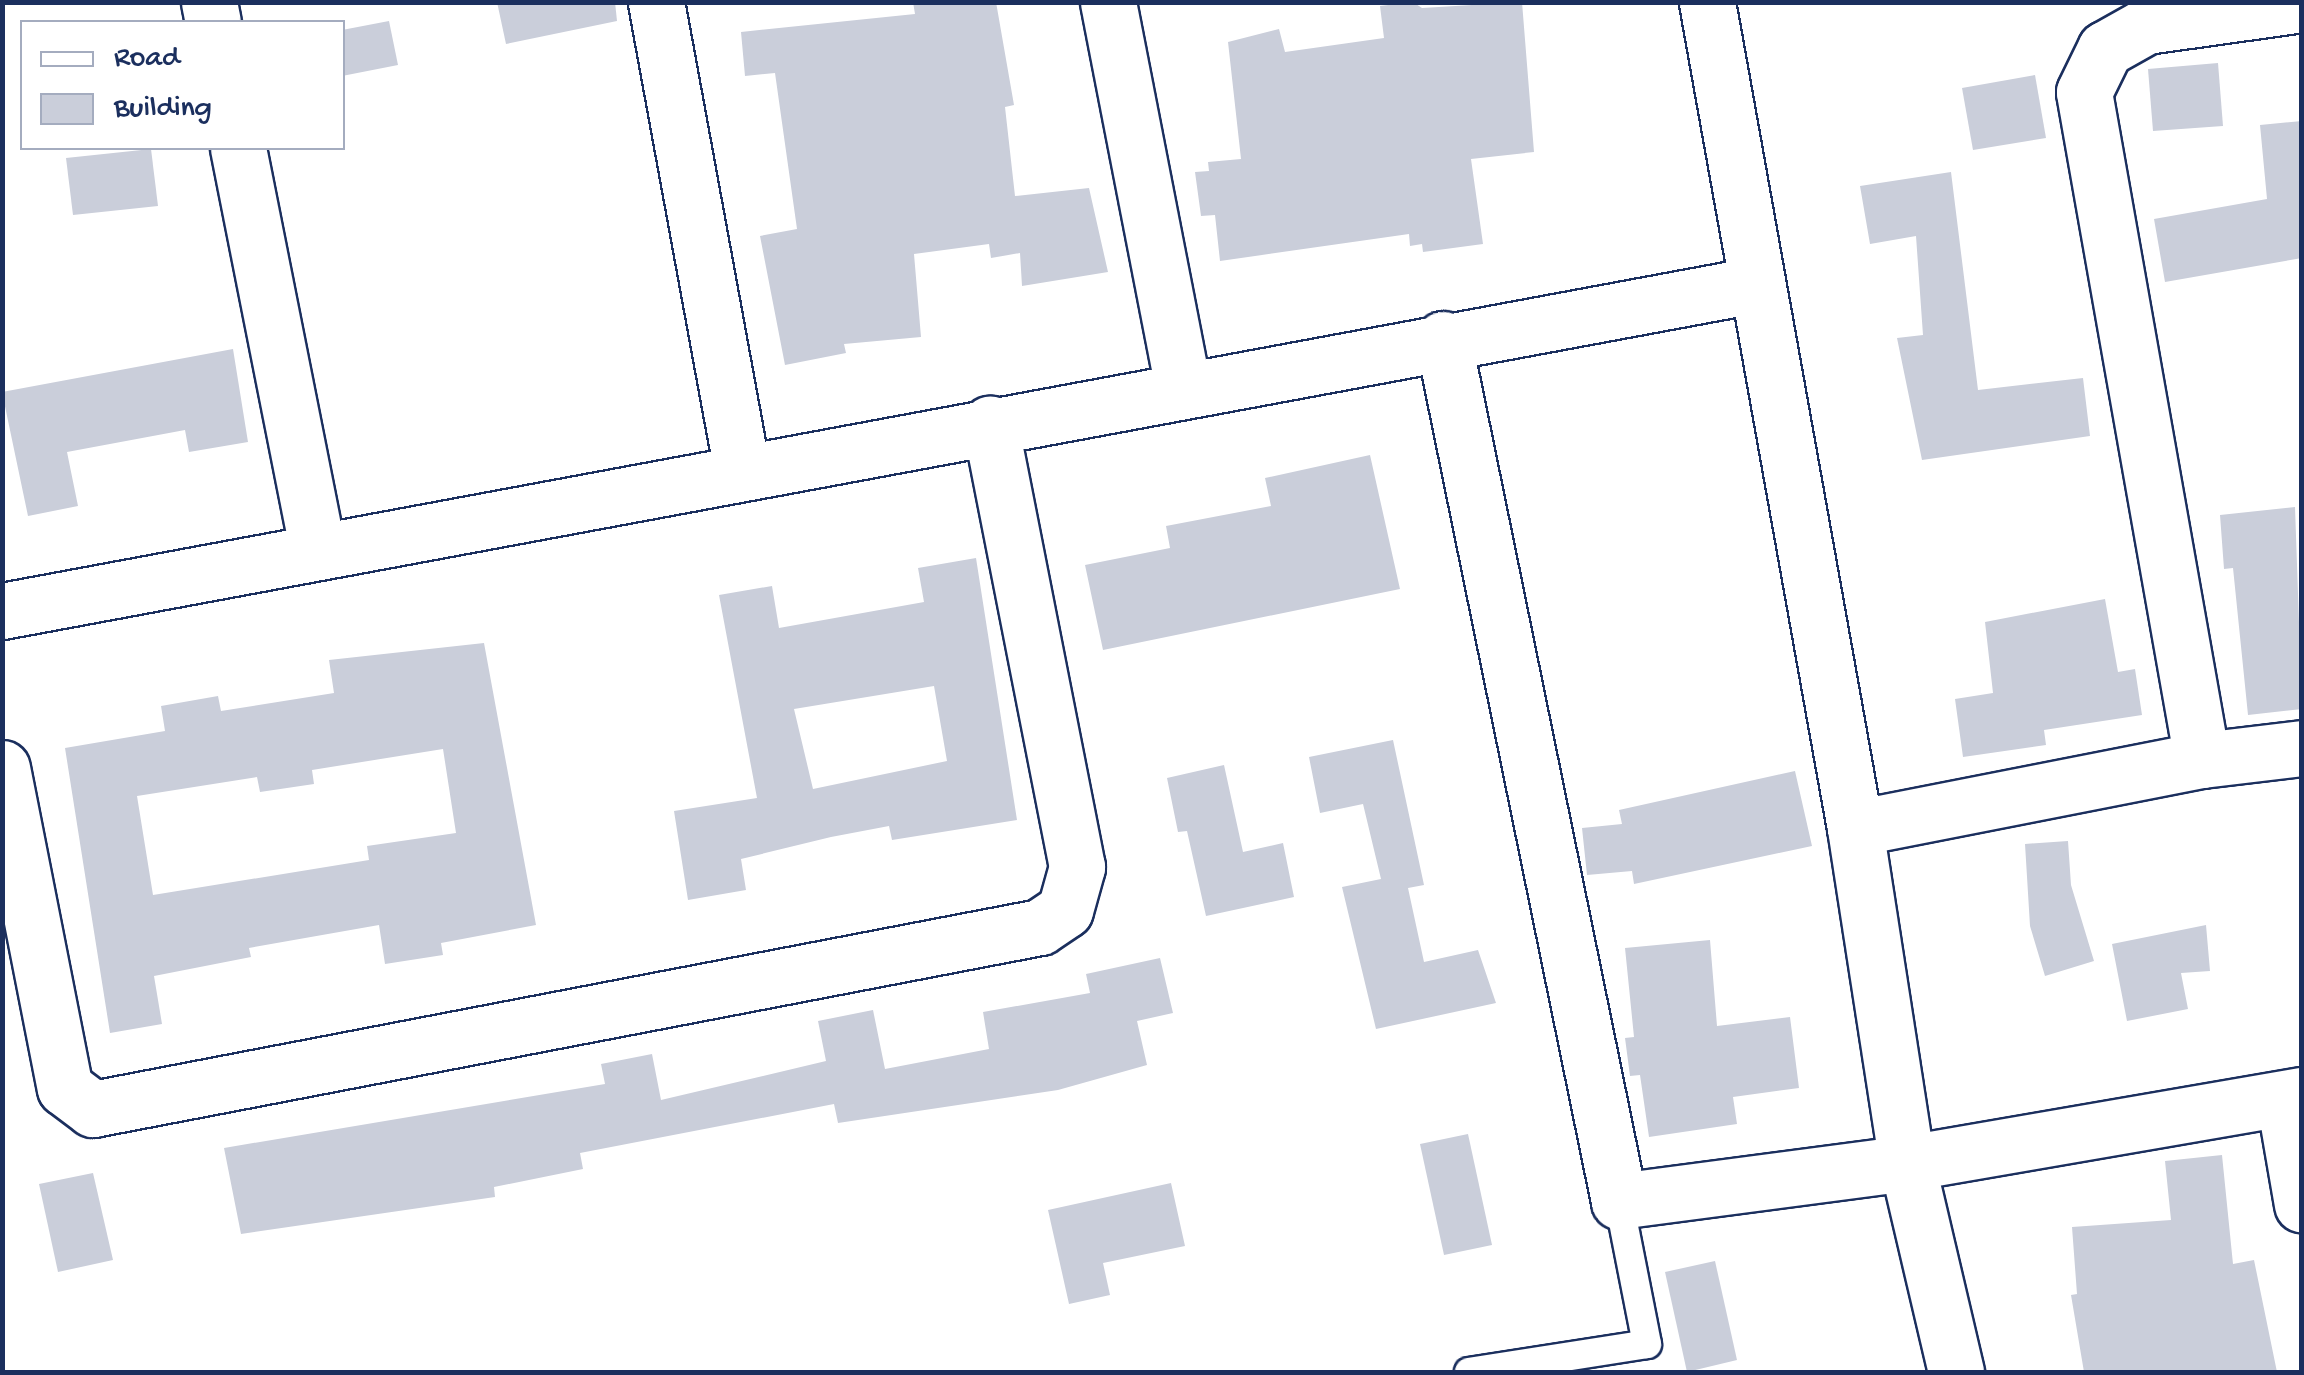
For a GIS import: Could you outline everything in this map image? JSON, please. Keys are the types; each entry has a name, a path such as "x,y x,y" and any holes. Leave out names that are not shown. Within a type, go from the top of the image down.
{"street":[{"path":"656,2 742,471"},
{"path":"1108,2 1183,388"},
{"path":"1706,2 1754,285 1855,828 1908,1162 1956,1372"},
{"path":"2202,760 2084,92 2104,49 2146,26 2302,4"},
{"path":"238,150 318,551"},
{"path":"2,611 990,423 1754,285"},
{"path":"1443,339 1619,1201 1908,1162 2293,1097 2302,1204"},
{"path":"2,768 65,1088 93,1109 1040,927 1065,910 1077,867 990,423"},
{"path":"1855,828 2202,760 2302,748"}],"lane":[{"path":"1469,1372 1647,1344 1619,1201"}],"building":[{"path":"497,2 615,2 617,21 506,44"},
{"path":"913,2 996,2 1014,105 1005,107 1015,196 1089,188 1108,272 1022,286 1020,253 991,258 989,244 914,254 921,337 844,344 846,353 785,365 760,236 797,229 775,73 745,76 741,32 915,14"},
{"path":"1413,2 1422,8 1522,2 1534,152 1471,159 1483,244 1423,252 1422,244 1410,246 1409,234 1220,261 1215,215 1201,216 1195,172 1209,171 1208,162 1241,159 1228,42 1279,29 1285,52 1384,38 1380,6"},
{"path":"389,21 398,65 345,75 345,29"},
{"path":"2218,63 2223,126 2153,131 2148,69"},
{"path":"2035,75 2046,138 1973,150 1962,88"},
{"path":"2302,121 2302,258 2165,282 2154,219 2267,199 2260,125"},
{"path":"151,150 158,206 73,215 66,158"},
{"path":"1951,172 1978,390 2083,378 2090,436 1922,460 1897,338 1923,335 1916,236 1870,244 1860,186"},
{"path":"233,349 248,442 189,452 185,430 67,452 78,506 28,516 2,392"},
{"path":"1370,455 1400,589 1103,650 1085,565 1170,548 1166,526 1271,506 1265,478"},
{"path":"2295,507 2302,709 2248,715 2233,568 2224,569 2220,515"},
{"path":"976,558 1017,820 892,840 889,826 831,837 741,859 746,890 688,900 674,811 757,798 719,595 772,586 779,628 924,602 918,568","holes":["934,686 947,761 813,789 794,709"]},
{"path":"2105,599 2118,672 2135,669 2142,715 2044,730 2046,745 1963,757 1955,699 1993,693 1985,622"},
{"path":"484,643 536,925 441,943 443,955 385,964 379,925 249,948 251,957 154,976 162,1024 110,1033 65,748 165,731 161,706 218,696 221,711 334,693 329,660","holes":["443,749 456,833 367,846 369,860 153,895 137,796 257,777 260,792 314,784 312,770"]},
{"path":"1393,740 1424,885 1408,888 1424,962 1478,950 1496,1003 1376,1029 1342,887 1381,879 1363,804 1320,813 1309,757"},
{"path":"1224,765 1243,852 1283,843 1294,897 1206,916 1187,831 1178,832 1167,778"},
{"path":"1795,771 1812,846 1634,884 1632,871 1587,875 1582,828 1622,824 1619,810"},
{"path":"2068,841 2071,885 2094,961 2045,976 2030,926 2025,844"},
{"path":"2206,925 2210,971 2181,973 2188,1009 2127,1021 2112,944"},
{"path":"1710,940 1717,1026 1790,1017 1799,1088 1733,1097 1737,1124 1649,1137 1640,1075 1630,1076 1625,1038 1634,1037 1625,948"},
{"path":"1160,958 1173,1013 1137,1021 1147,1065 1058,1090 838,1123 834,1104 580,1153 583,1169 494,1187 495,1197 241,1234 224,1148 605,1084 601,1064 652,1054 661,1100 826,1061 818,1021 873,1010 885,1069 989,1049 983,1012 1090,993 1086,974"},
{"path":"1468,1134 1492,1245 1444,1255 1420,1144"},
{"path":"2222,1155 2233,1264 2254,1260 2277,1372 2084,1372 2071,1295 2077,1294 2072,1227 2171,1220 2165,1161"},
{"path":"93,1173 113,1260 58,1272 39,1184"},
{"path":"1171,1183 1185,1246 1103,1263 1110,1295 1069,1304 1048,1210"},
{"path":"1715,1261 1737,1360 1687,1372 1665,1272"}]}
